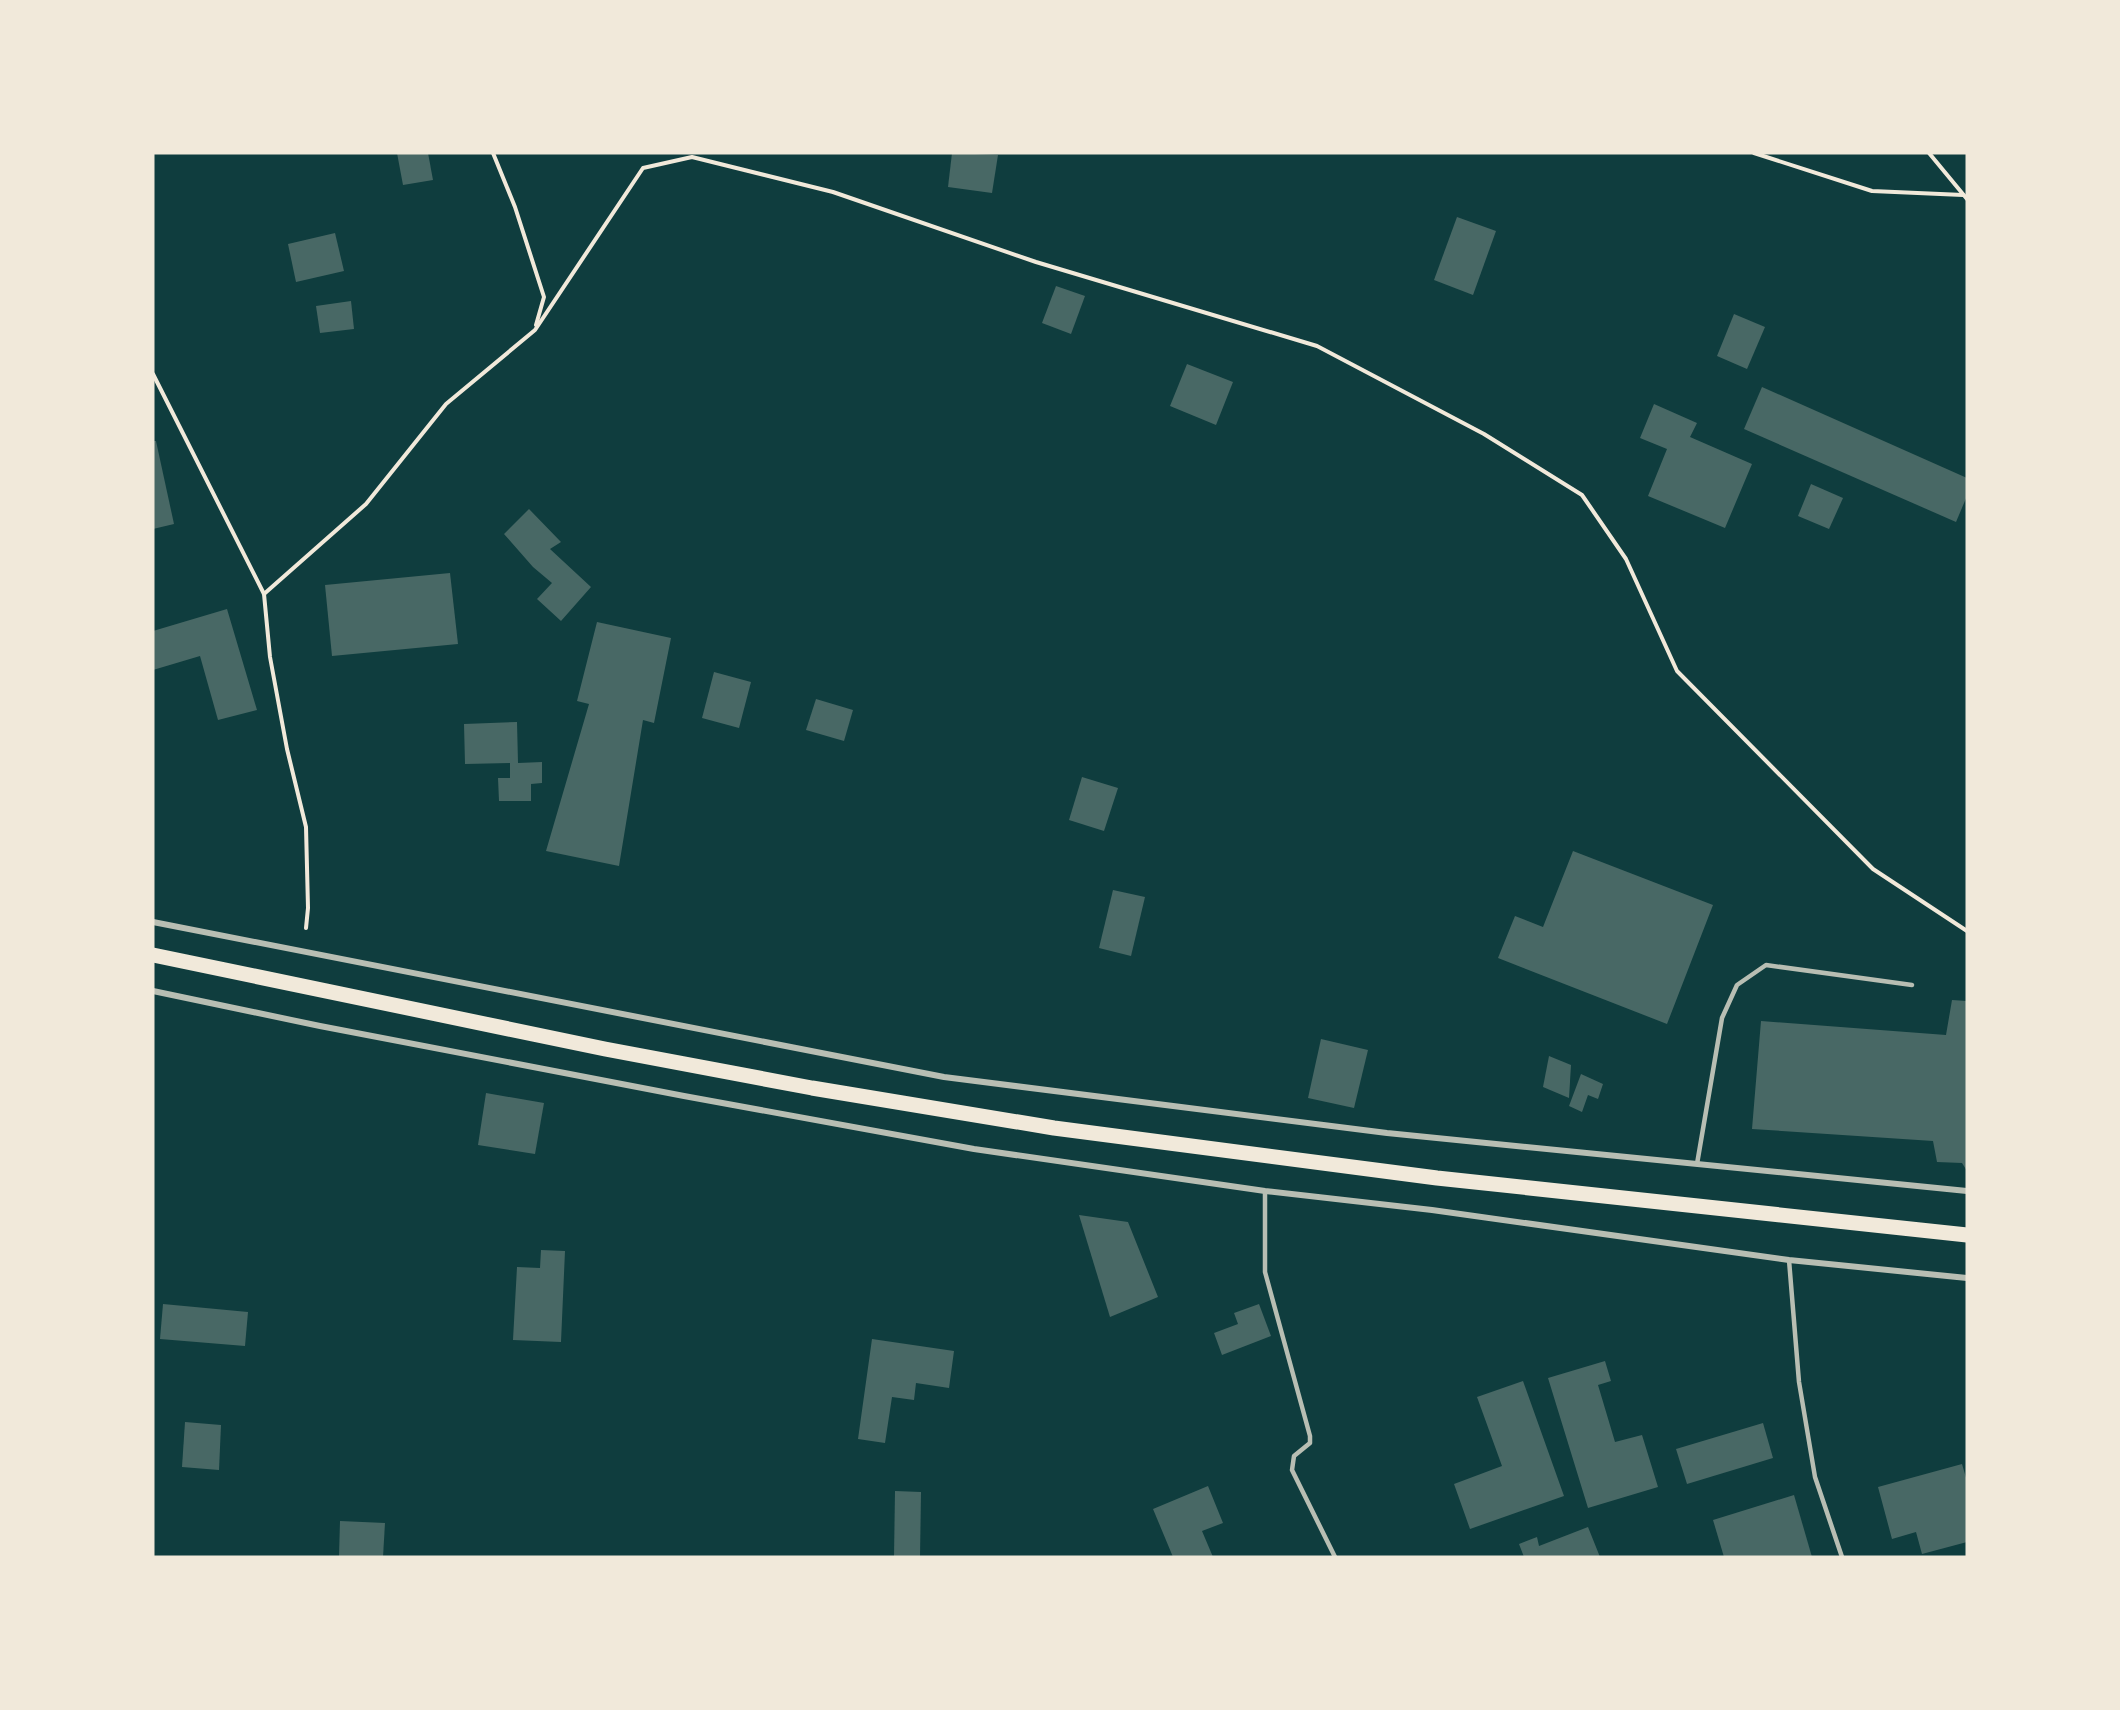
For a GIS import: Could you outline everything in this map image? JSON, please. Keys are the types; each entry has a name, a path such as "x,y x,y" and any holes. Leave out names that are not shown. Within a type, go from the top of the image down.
{"main road":[{"path":"153,955 605,1049 812,1088 1054,1128 1437,1178 1967,1235"}],"street":[{"path":"153,922 944,1077 1387,1133 1967,1191"},
{"path":"153,991 320,1026 974,1149 1265,1191 1432,1210 1788,1260 1967,1278"}],"lane":[{"path":"1697,1164 1722,1018 1737,985 1766,965 1912,985"},
{"path":"1265,1191 1265,1272 1310,1436 1310,1443 1294,1456 1293,1470 1335,1557"},
{"path":"1788,1260 1798,1382 1815,1477 1842,1557"}],"path":[{"path":"493,153 515,207 544,297 535,330"},
{"path":"1754,153 1872,191 1963,195"},
{"path":"1929,153 1967,199"},
{"path":"264,594 366,504 446,404 535,330 643,168 692,157 832,192 1036,262 1317,346 1484,434 1582,495 1626,559 1677,671 1873,869 1967,931"},
{"path":"153,374 264,594 270,657 287,749 306,827 308,908 303,952"}],"building":[{"path":"397,153 428,153 433,180 403,185"},
{"path":"952,153 998,155 992,193 948,187"},
{"path":"1457,217 1496,231 1473,295 1434,280"},
{"path":"335,233 344,271 296,282 288,244"},
{"path":"1056,286 1085,296 1071,334 1042,323"},
{"path":"351,301 354,329 320,333 316,306"},
{"path":"1734,314 1765,327 1747,369 1717,356"},
{"path":"1187,364 1233,382 1216,425 1170,406"},
{"path":"1762,387 1967,478 1967,496 1956,522 1744,429"},
{"path":"1654,404 1697,423 1690,437 1752,464 1725,528 1648,496 1667,449 1640,438"},
{"path":"153,441 156,441 174,524 153,529"},
{"path":"1811,484 1843,498 1829,529 1798,516"},
{"path":"529,509 561,542 550,549 591,587 561,621 537,599 552,583 533,567 504,534"},
{"path":"450,573 458,644 332,656 325,585"},
{"path":"227,609 257,710 218,720 200,656 153,670 153,631"},
{"path":"597,622 671,638 654,723 643,720 619,866 546,851 589,704 577,701"},
{"path":"714,672 751,682 739,728 702,718"},
{"path":"816,699 853,710 844,741 806,730"},
{"path":"517,722 518,763 542,762 542,783 531,784 531,801 499,801 498,778 510,778 510,763 465,764 464,724"},
{"path":"1082,777 1118,788 1104,831 1069,820"},
{"path":"1573,851 1713,905 1667,1024 1498,958 1515,916 1543,927"},
{"path":"1113,890 1145,897 1131,956 1099,948"},
{"path":"1952,1000 1967,1001 1967,1171 1962,1163 1937,1162 1933,1141 1752,1129 1761,1021 1946,1035"},
{"path":"1321,1039 1368,1050 1354,1108 1308,1098"},
{"path":"1549,1056 1571,1065 1569,1098 1543,1087"},
{"path":"1581,1074 1603,1084 1598,1099 1588,1095 1582,1112 1569,1106"},
{"path":"486,1093 544,1103 535,1154 478,1145"},
{"path":"1079,1215 1128,1222 1158,1297 1110,1317"},
{"path":"541,1250 565,1251 561,1342 513,1340 517,1267 540,1268"},
{"path":"163,1304 248,1312 245,1346 160,1339"},
{"path":"1259,1304 1271,1336 1222,1355 1214,1333 1238,1324 1234,1313"},
{"path":"872,1339 954,1351 949,1388 916,1383 914,1400 892,1397 885,1443 858,1439"},
{"path":"1605,1361 1611,1381 1598,1385 1615,1442 1642,1435 1658,1487 1588,1508 1548,1378"},
{"path":"1523,1381 1564,1496 1470,1529 1454,1484 1502,1466 1477,1397"},
{"path":"185,1422 221,1425 219,1470 182,1467"},
{"path":"1763,1423 1773,1458 1687,1484 1676,1449"},
{"path":"1962,1464 1967,1481 1967,1542 1922,1554 1916,1532 1892,1539 1878,1487"},
{"path":"1208,1486 1223,1523 1202,1531 1213,1557 1173,1557 1153,1509"},
{"path":"895,1491 921,1492 920,1557 894,1557"},
{"path":"1794,1495 1812,1557 1724,1557 1713,1520"},
{"path":"340,1521 385,1523 383,1557 339,1557"},
{"path":"1588,1527 1600,1557 1524,1557 1519,1544 1537,1537 1539,1546"}]}
